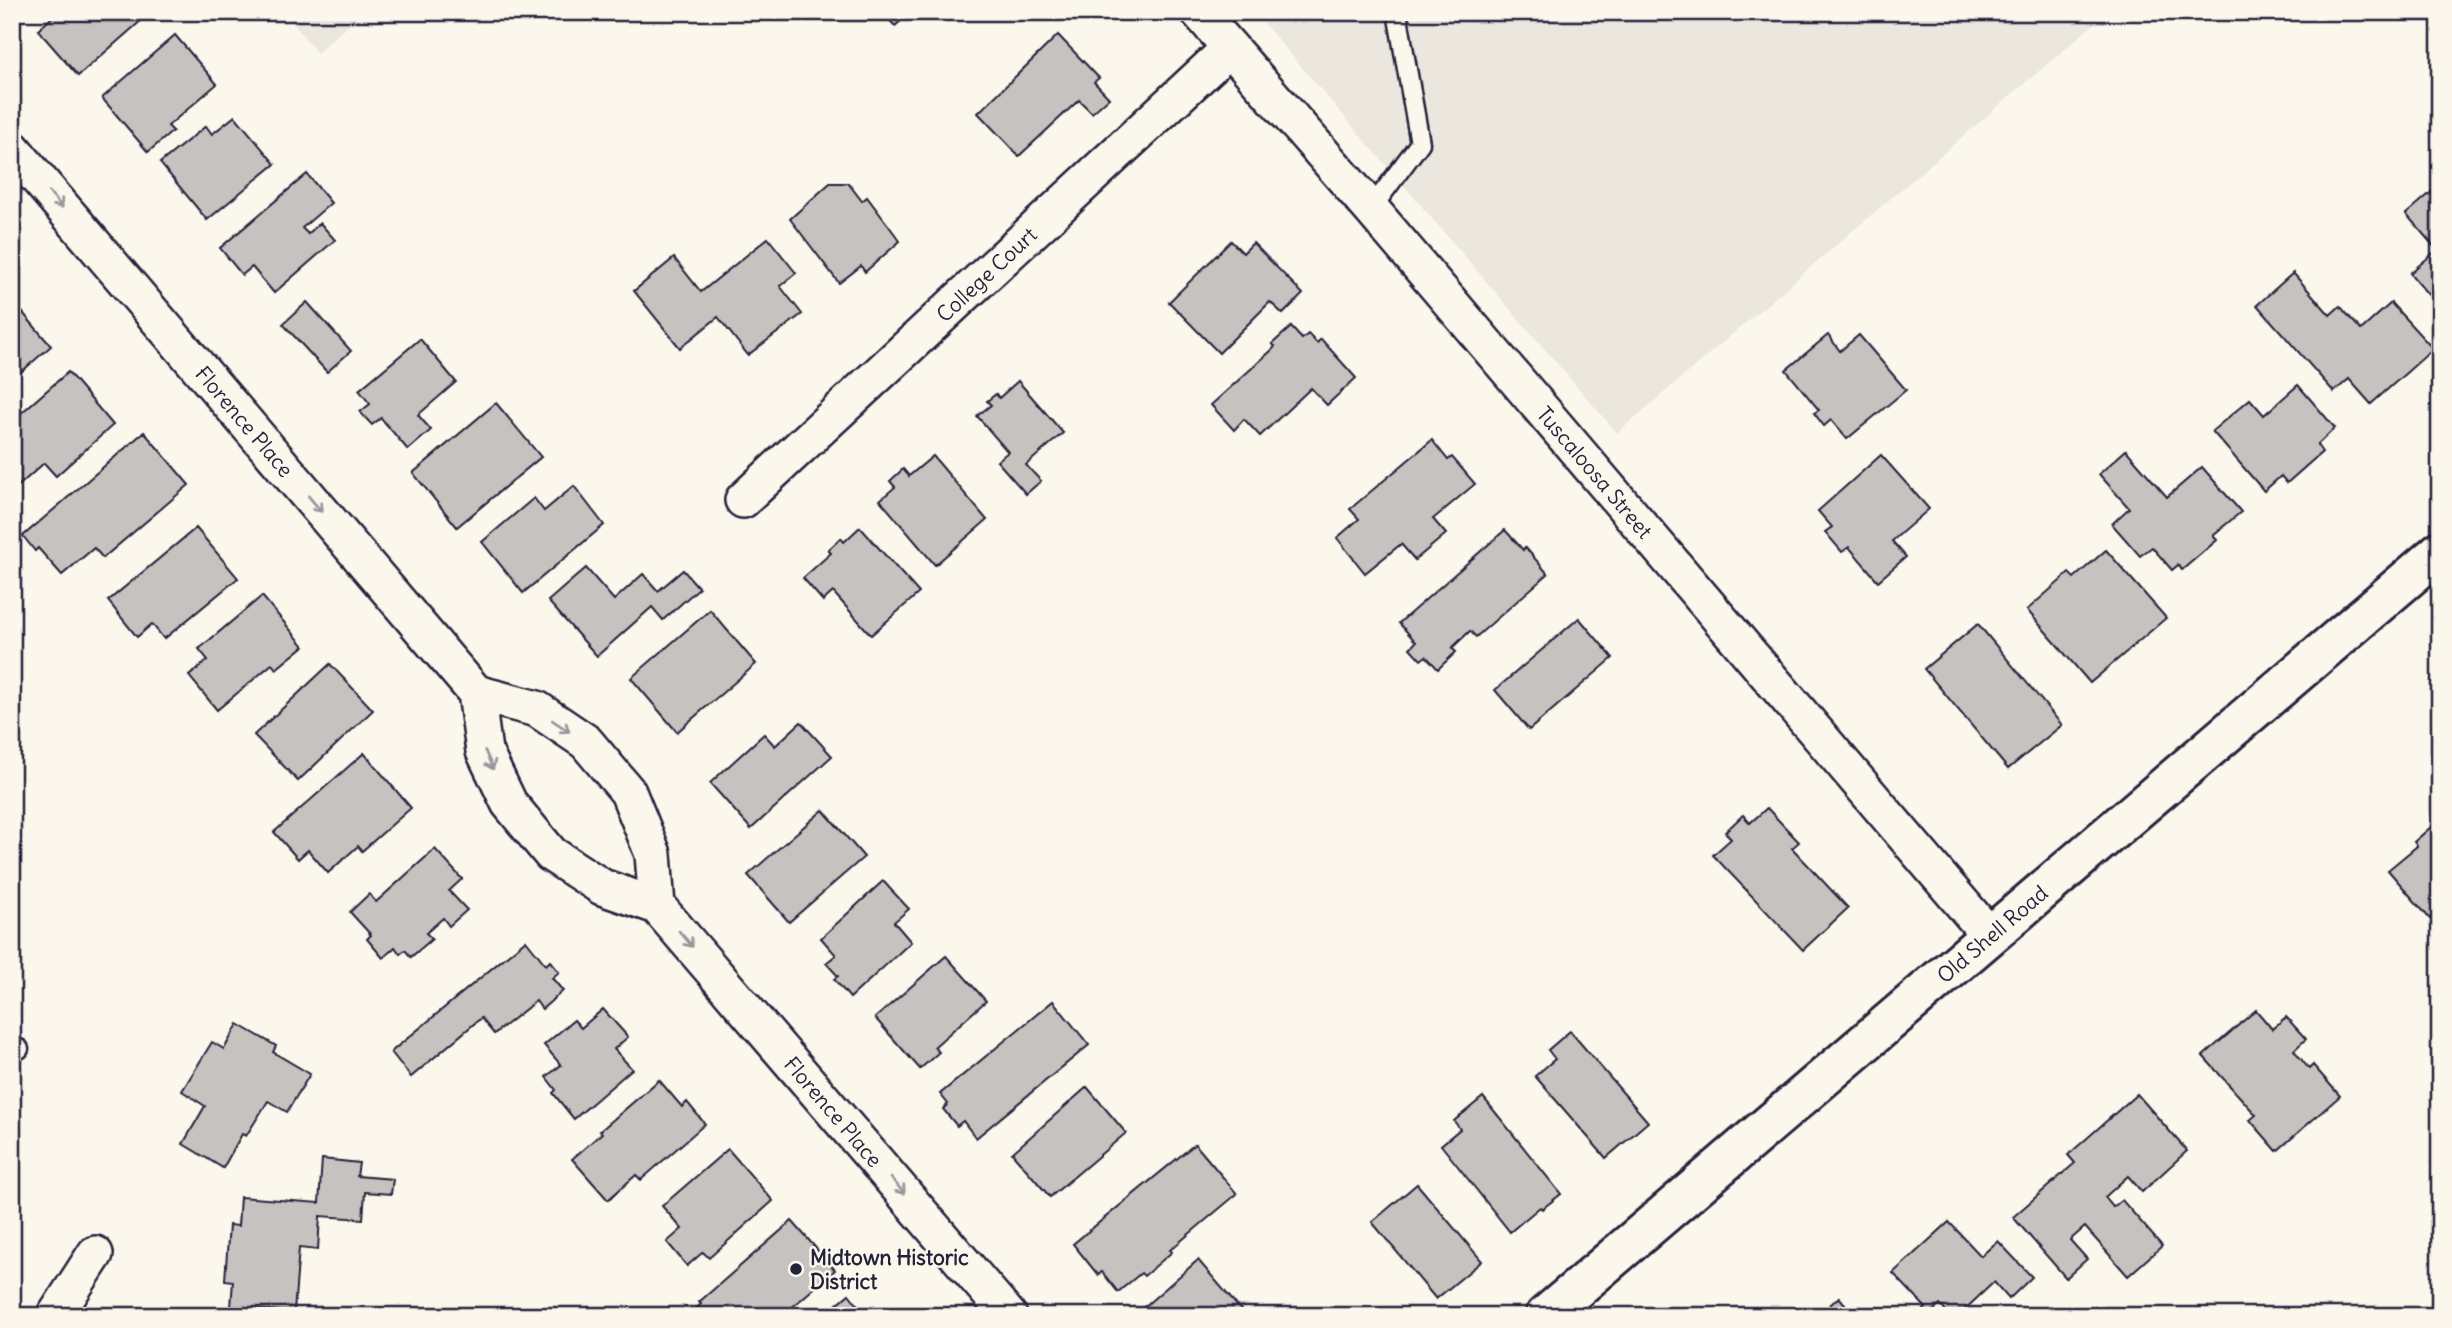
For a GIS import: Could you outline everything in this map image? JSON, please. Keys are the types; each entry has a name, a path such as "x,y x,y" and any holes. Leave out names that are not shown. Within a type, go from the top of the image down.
{"street":[{"name":"Tuscaloosa Street","path":"1199,12 1371,209 1989,935"},
{"name":"College Court","path":"743,500 1230,48"},
{"name":"Florence Place","path":"12,148 476,693"},
{"name":"Old Shell Road","path":"1545,1316 2440,551"},
{"path":"476,693 537,709 586,742 628,792 653,854 657,906 602,887 551,854 509,803 484,751 476,693"},
{"name":"Florence Place","path":"657,906 1009,1316"},
{"path":"55,1316 95,1254"}],"lane":[{"path":"1371,209 1420,143 1397,12"}],"shaded area":[{"path":"284,12 363,12 317,53"},
{"path":"1254,12 2108,12 1617,433"}],"building":[{"path":"58,12 151,12 78,76 38,30"},
{"path":"882,12 911,12 895,26"},
{"path":"175,35 217,84 168,126 173,131 148,152 102,98"},
{"path":"1058,35 1099,78 1094,82 1109,98 1092,113 1079,100 1019,156 978,113"},
{"path":"235,116 275,164 207,220 160,163 206,126 212,134"},
{"path":"307,174 331,203 302,228 308,234 320,223 335,240 274,293 252,267 242,275 220,248"},
{"path":"830,183 848,183 862,201 867,197 900,241 865,272 861,266 839,283 790,219"},
{"path":"2435,189 2440,195 2440,309 2410,273 2437,250 2406,214"},
{"path":"768,238 796,273 780,286 802,314 748,355 718,317 680,348 634,291 674,258 701,292"},
{"path":"1231,241 1243,253 1253,243 1303,294 1283,314 1270,302 1219,353 1169,302"},
{"path":"2293,273 2330,315 2340,306 2361,330 2391,303 2433,349 2371,404 2349,379 2334,392 2257,305"},
{"path":"12,300 51,346 12,380"},
{"path":"307,302 351,351 327,372 283,324"},
{"path":"1291,327 1302,339 1308,334 1317,343 1321,339 1356,378 1327,405 1311,388 1260,436 1244,419 1234,430 1211,405 1273,349 1275,346 1272,344"},
{"path":"1828,335 1840,351 1859,335 1906,390 1847,439 1831,420 1824,426 1814,413 1819,410 1786,370"},
{"path":"420,339 456,382 418,415 431,430 408,450 381,418 372,425 360,412 370,404 359,390"},
{"path":"68,372 113,425 56,476 44,463 15,489 12,486 12,456 16,452 12,448 12,421"},
{"path":"1018,381 1063,433 1026,465 1041,481 1026,494 997,461 1008,452 977,416 991,405 987,401 996,394 999,398"},
{"path":"2298,385 2335,428 2317,445 2322,452 2287,483 2281,476 2264,491 2212,431 2250,399 2264,415"},
{"path":"496,403 541,457 457,527 413,473"},
{"path":"144,432 189,485 103,558 94,548 62,575 38,548 35,551 23,536"},
{"path":"1432,440 1448,460 1452,457 1475,484 1433,519 1446,534 1415,560 1401,544 1365,573 1337,538 1359,519 1350,509"},
{"path":"2126,450 2167,497 2202,467 2241,512 2213,535 2217,540 2182,570 2178,565 2172,570 2152,547 2140,556 2112,524 2129,508 2099,474"},
{"path":"1881,455 1929,509 1892,541 1906,557 1878,581 1849,547 1842,552 1825,532 1832,527 1818,511"},
{"path":"933,456 987,520 935,565 880,500 895,487 890,481 903,469 909,476"},
{"path":"574,486 604,525 523,593 482,542 534,498 544,511"},
{"path":"860,527 919,593 871,635 833,592 823,601 803,578 831,553 828,550 841,538 844,542"},
{"path":"196,528 238,578 164,639 152,624 137,637 108,601"},
{"path":"1505,530 1523,550 1525,547 1548,574 1476,637 1470,631 1452,648 1456,652 1438,669 1426,656 1421,660 1410,648 1416,642 1399,623"},
{"path":"2106,550 2166,618 2090,683 2027,610 2069,573 2074,578"},
{"path":"586,568 614,600 643,574 658,591 683,570 699,588 663,620 652,607 597,656 548,601"},
{"path":"262,596 304,646 276,669 272,664 217,710 189,676 208,660 199,649"},
{"path":"710,610 756,664 677,732 631,678"},
{"path":"1579,618 1613,658 1529,730 1495,690"},
{"path":"1978,624 2062,725 2008,769 1924,669"},
{"path":"330,664 373,710 298,781 254,735"},
{"path":"801,722 832,756 751,829 710,783 764,734 775,746"},
{"path":"364,753 411,808 362,851 358,846 328,873 308,850 298,859 274,832"},
{"path":"1767,808 1799,842 1792,848 1848,908 1803,950 1713,855 1731,839 1725,832 1743,815 1750,823"},
{"path":"823,810 864,857 789,922 748,875"},
{"path":"2440,819 2440,911 2430,919 2388,870 2417,846 2414,842"},
{"path":"435,849 462,879 449,891 467,910 449,926 443,918 426,933 432,939 411,957 405,950 400,954 395,947 383,958 367,939 371,935 350,912 369,894 376,902"},
{"path":"883,881 909,909 894,922 911,942 850,998 834,979 838,976 826,963 836,955 821,938"},
{"path":"526,940 546,965 550,961 559,972 552,978 563,991 542,1009 536,1001 494,1034 481,1018 411,1077 391,1052"},
{"path":"946,956 986,1001 934,1047 939,1052 920,1069 875,1018"},
{"path":"1053,1001 1089,1045 976,1138 963,1121 957,1126 943,1109 948,1104 940,1094"},
{"path":"603,1009 628,1037 614,1049 632,1069 574,1119 553,1093 556,1090 546,1077 561,1065 544,1045 574,1020 581,1028"},
{"path":"2256,1010 2272,1029 2286,1017 2306,1039 2294,1050 2309,1069 2313,1065 2340,1096 2277,1151 2250,1120 2256,1115 2203,1056"},
{"path":"238,1024 276,1046 273,1052 310,1074 287,1112 268,1101 246,1136 242,1134 223,1168 183,1144 205,1106 182,1091 212,1042 224,1049"},
{"path":"1570,1031 1648,1122 1606,1158 1535,1076 1555,1059 1548,1050"},
{"path":"659,1080 682,1107 687,1102 705,1124 641,1180 636,1175 608,1200 572,1159"},
{"path":"1087,1087 1126,1133 1050,1197 1012,1153"},
{"path":"2137,1094 2187,1151 2142,1192 2128,1176 2105,1197 2113,1207 2122,1200 2162,1246 2128,1276 2085,1227 2070,1240 2087,1259 2066,1278 2013,1217 2075,1163 2068,1155"},
{"path":"1483,1097 1561,1194 1542,1209 1540,1207 1510,1232 1441,1145 1460,1129 1454,1121"},
{"path":"1195,1144 1237,1194 1170,1250 1172,1252 1144,1276 1141,1273 1118,1292 1102,1272 1098,1275 1073,1244"},
{"path":"728,1149 773,1201 709,1258 703,1252 687,1266 667,1242 682,1229 662,1206"},
{"path":"322,1159 359,1163 357,1176 393,1179 391,1194 365,1192 363,1219 320,1216 318,1250 299,1248 294,1312 231,1307 233,1281 225,1280 229,1225 238,1226 240,1197 319,1203"},
{"path":"1417,1184 1482,1261 1436,1299 1372,1222"},
{"path":"792,1221 835,1270 782,1316 689,1316 701,1304 699,1302"},
{"path":"1949,1222 1981,1256 1998,1241 2032,1277 2009,1299 1994,1282 1958,1316 1950,1316 1940,1305 1930,1313 1933,1316 1917,1316 1926,1308 1893,1273"},
{"path":"1198,1260 1246,1316 1137,1316 1136,1314"},
{"path":"849,1294 865,1314 874,1306 882,1316 823,1316"},
{"path":"1839,1297 1855,1316 1818,1316 1831,1304"}],"place":[{"name":"Midtown Historic District","path":"796,1269"}]}
